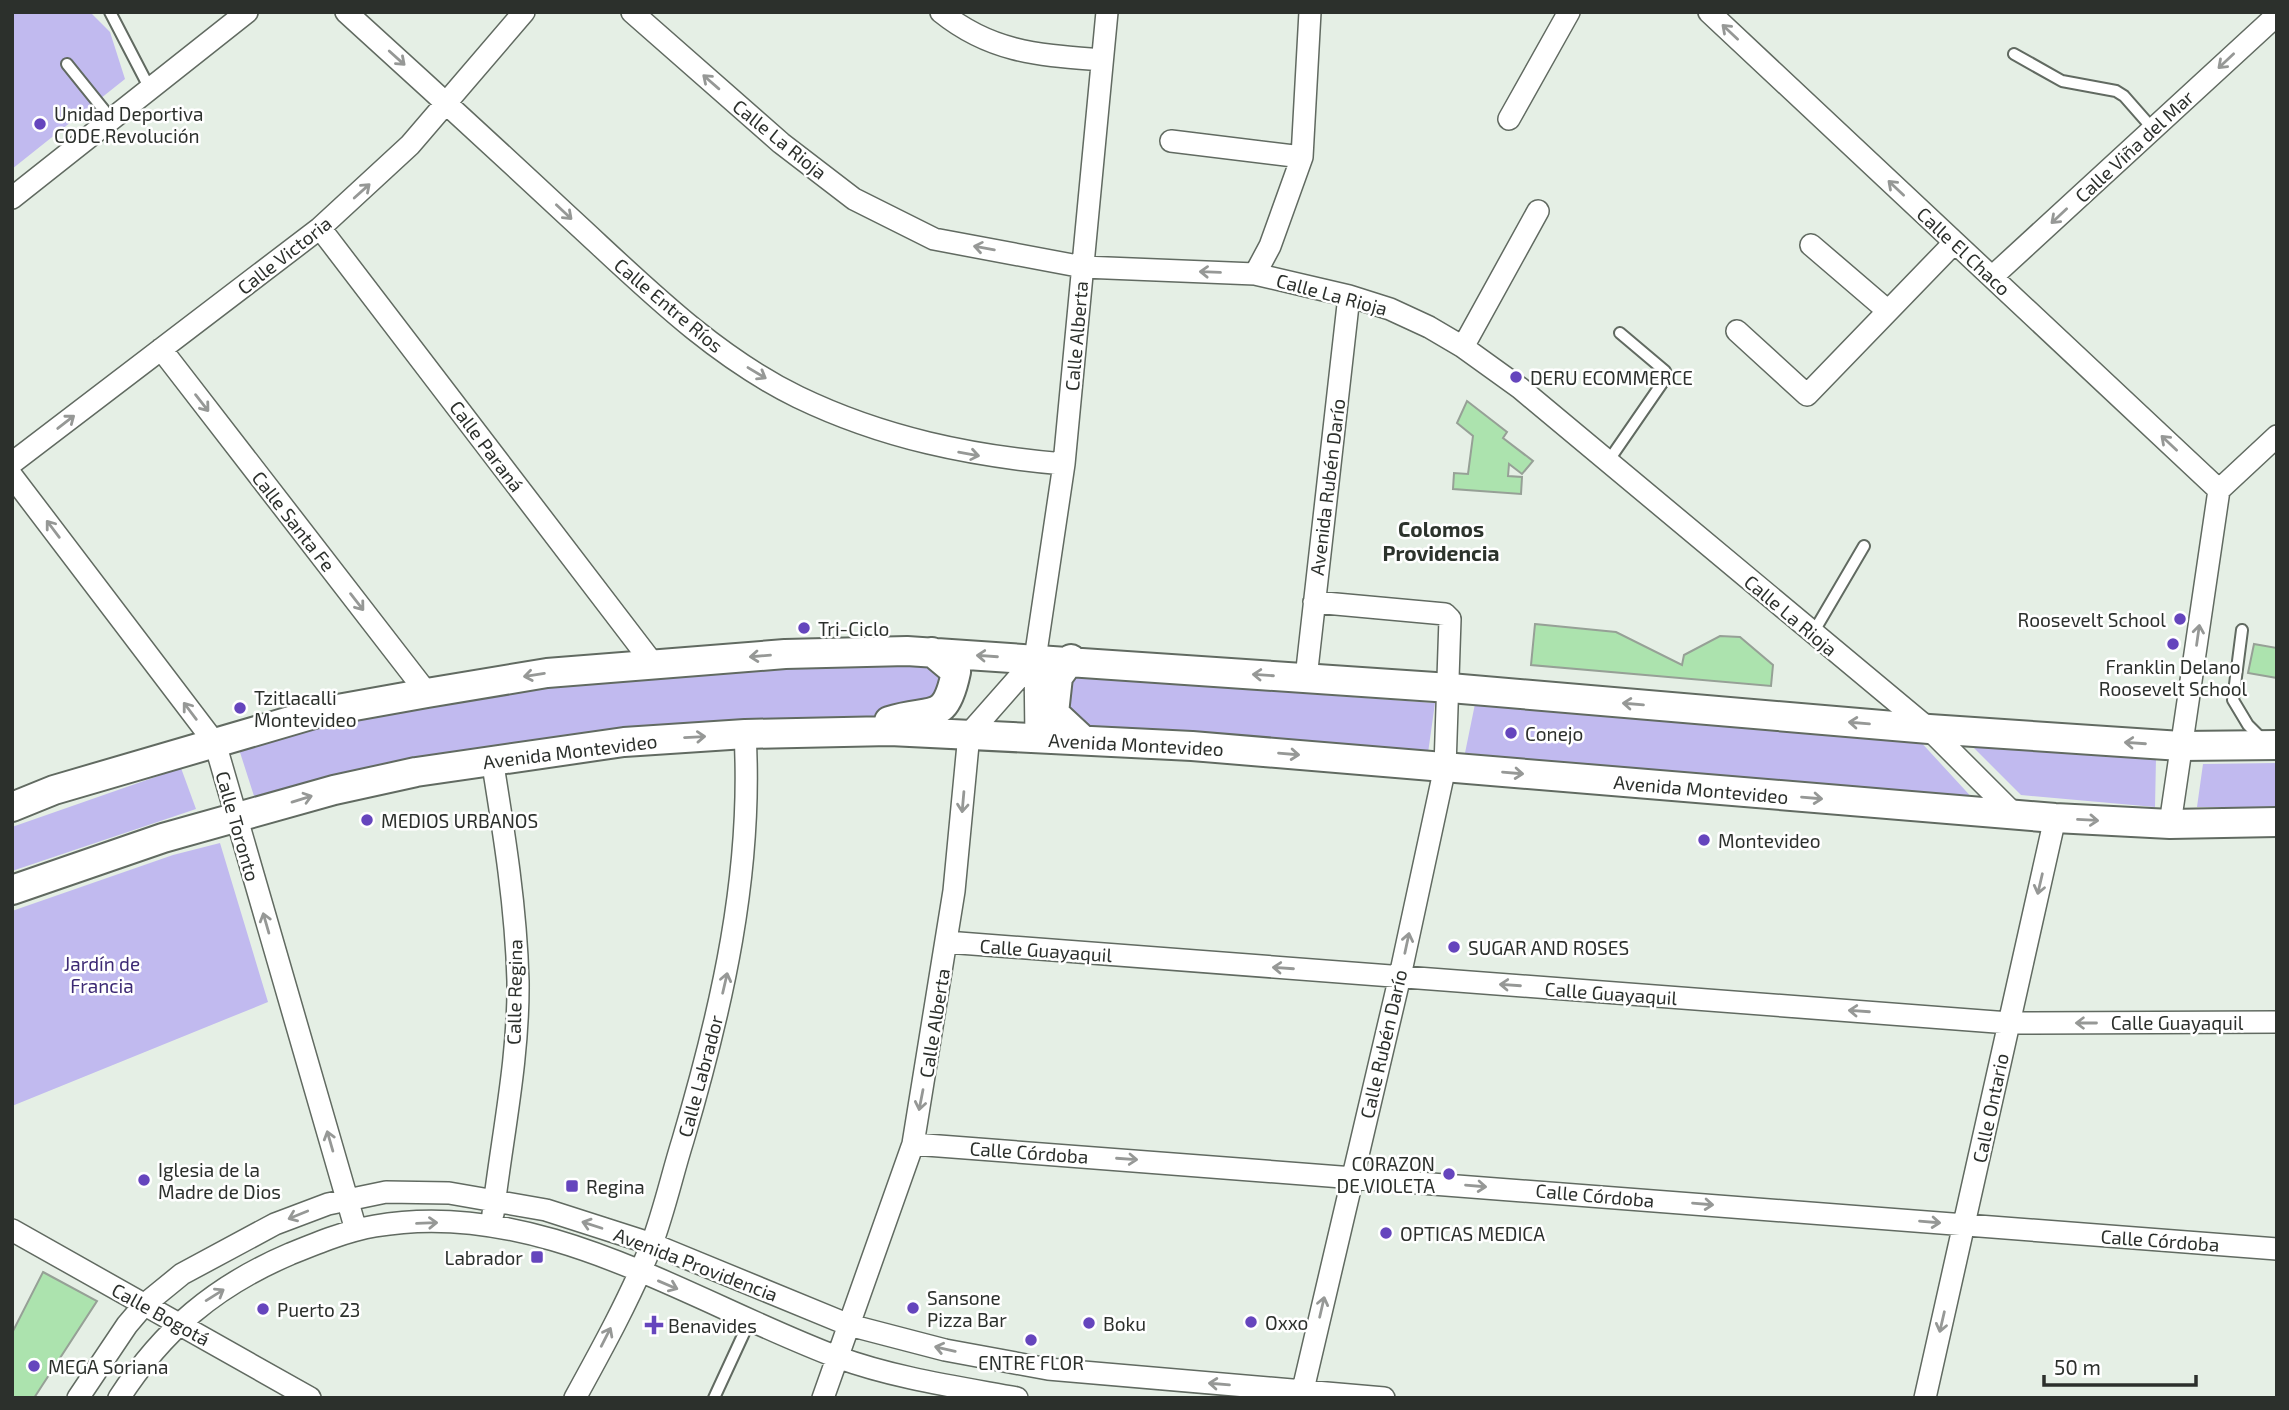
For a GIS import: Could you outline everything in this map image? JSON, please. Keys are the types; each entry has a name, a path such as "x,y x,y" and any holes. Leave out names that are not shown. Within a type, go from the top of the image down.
{"street":[{"path":"12,198 247,12"},
{"name":"Calle Entre Ríos","path":"346,12 685,323 759,374 837,414 925,444 969,454 1064,464"},
{"name":"Calle Victoria","path":"12,463 320,228 383,172 524,12"},
{"name":"Calle La Rioja","path":"632,12 781,143 854,199 934,239 1083,267 1255,274 1349,296 1390,309 1463,346 1520,388 1929,729 2015,815"},
{"path":"942,12 969,33 1002,47 1040,55 1102,60"},
{"name":"Calle Alberta","path":"1036,738 1035,659 1064,464 1107,12"},
{"path":"1255,274 1269,246 1302,157 1310,12"},
{"path":"1509,119 1569,12"},
{"name":"Calle El Chaco","path":"1709,12 2219,490"},
{"name":"Calle Viña del Mar","path":"1992,278 2277,15"},
{"path":"1171,141 1302,157"},
{"path":"1463,346 1538,211"},
{"name":"Calle Paraná","path":"320,228 653,665"},
{"path":"1737,331 1807,395 1954,243"},
{"path":"1811,245 1888,311"},
{"name":"Avenida Rubén Darío","path":"1306,678 1349,296"},
{"name":"Calle Santa Fe","path":"161,349 427,693"},
{"path":"2170,824 2219,490 2277,436"},
{"name":"Calle Toronto","path":"12,475 215,743 356,1230"},
{"name":"Calle Rubén Darío","path":"1302,1394 1400,976 1444,767 1450,688 1450,619 1445,614 1314,602"},
{"path":"857,731 939,710 948,702 956,672 932,652"},
{"path":"12,807 54,790 321,712 547,673 785,654 932,652 1071,660 1450,688 1929,729 2181,746 2272,745"},
{"path":"969,734 1035,659"},
{"path":"1071,660 1058,677 1054,713 1083,740"},
{"name":"Avenida Montevideo","path":"12,890 163,838 334,790 492,759 624,742 746,734 857,731 1083,740 2055,818 2170,824 2277,822"},
{"name":"Calle Labrador","path":"575,1398 652,1244 696,1094 730,960 748,791 746,734"},
{"name":"Calle Alberta","path":"823,1398 913,1144 946,942 969,734"},
{"name":"Calle Regina","path":"492,759 512,886 518,983 512,1072 492,1226"},
{"name":"Calle Ontario","path":"1925,1398 2055,818"},
{"name":"Calle Guayaquil","path":"946,942 2009,1023 2277,1022"},
{"name":"Calle Córdoba","path":"913,1144 2277,1249"},
{"name":"Avenida Providencia","path":"78,1398 127,1325 144,1305 182,1274 275,1224 346,1198 386,1192 449,1193 546,1210 652,1244 849,1325 944,1350 1048,1369 1302,1394 1384,1398"},
{"name":"Avenida Providencia","path":"119,1398 153,1350 179,1323 205,1301 259,1267 356,1230 432,1222 492,1226 556,1242 639,1273 839,1358 938,1384 1017,1398"},
{"name":"Calle Bogotá","path":"12,1230 310,1398"}],"lane":[{"path":"110,12 150,89"},
{"path":"2014,54 2045,75 2062,81 2116,91 2124,96 2153,129"},
{"path":"67,64 111,120"},
{"path":"1607,463 1667,376 1665,371 1620,333"},
{"path":"1813,633 1864,545"},
{"path":"2242,629 2233,699 2248,725 2272,745"},
{"path":"713,1398 750,1320"}],"green space":[{"name":"Unidad Deportiva CODE Revolución","path":"12,12 90,12 110,32 125,79 12,169"},
{"path":"895,663 949,668 938,709 857,718 741,720 631,727 416,757 254,796 237,743 399,708 481,696 647,678"},
{"path":"1061,676 1435,703 1428,753 1076,726 1059,683"},
{"path":"1476,699 1918,739 1976,802 1465,753"},
{"path":"1973,747 2156,758 2155,807 2021,795"},
{"path":"2277,763 2277,807 2197,807 2203,764"},
{"path":"181,768 196,809 12,871 12,827"},
{"name":"Jardín de Francia","path":"220,843 268,1002 12,1106 12,911 173,855"}],"building":[{"path":"1467,401 1507,432 1503,438 1533,461 1522,474 1509,464 1508,476 1522,477 1521,494 1453,489 1454,473 1468,474 1473,436 1457,423"},
{"path":"1535,624 1616,632 1682,665 1684,655 1720,636 1740,637 1773,665 1771,686 1531,665"},
{"path":"2254,644 2277,648 2277,678 2248,673"},
{"name":"MEGA Soriana","path":"43,1272 97,1301 34,1398 12,1398 12,1333"}],"place":[{"name":"Unidad Deportiva CODE Revolución","path":"40,124"},
{"name":"DERU ECOMMERCE","path":"1516,377"},
{"name":"Roosevelt School","path":"2180,619"},
{"name":"Tri-Ciclo","path":"804,628"},
{"name":"Franklin Delano Roosevelt School","path":"2173,644"},
{"name":"Tzitlacalli Montevideo","path":"240,708"},
{"name":"Conejo","path":"1511,733"},
{"name":"MEDIOS URBANOS","path":"367,820"},
{"name":"Montevideo","path":"1704,840"},
{"name":"SUGAR AND ROSES","path":"1454,947"},
{"name":"CORAZON DE VIOLETA","path":"1449,1174"},
{"name":"Iglesia de la Madre de Dios","path":"144,1180"},
{"name":"Regina","path":"572,1186"},
{"name":"OPTICAS MEDICA","path":"1386,1233"},
{"name":"Labrador","path":"537,1257"},
{"name":"Sansone Pizza Bar","path":"913,1308"},
{"name":"Puerto 23","path":"263,1309"},
{"name":"Oxxo","path":"1251,1322"},
{"name":"Boku","path":"1089,1323"},
{"name":"Benavides","path":"654,1325"},
{"name":"ENTRE FLOR","path":"1031,1340"},
{"name":"MEGA Soriana","path":"34,1366"}],"district":[{"name":"Colomos Providencia","path":"1441,540"}]}
